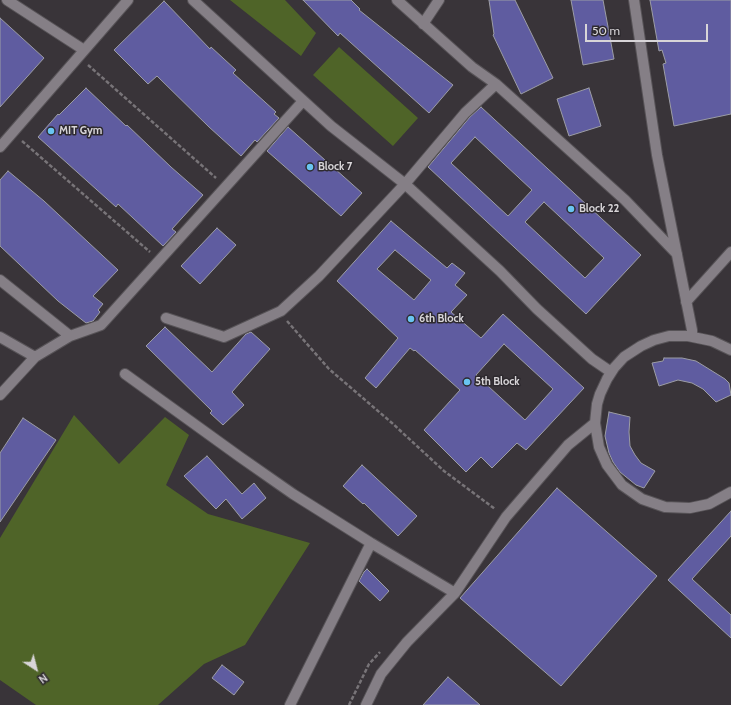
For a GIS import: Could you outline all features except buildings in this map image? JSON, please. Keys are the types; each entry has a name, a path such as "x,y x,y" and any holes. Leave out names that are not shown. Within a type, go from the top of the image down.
{"street":[{"path":"7,0 81,54"},
{"path":"0,147 128,0"},
{"path":"193,0 331,126 405,184 500,271 592,359 611,372"},
{"path":"397,0 472,67 496,84 625,200 677,254"},
{"path":"423,24 439,0"},
{"path":"634,0 657,155 692,336"},
{"path":"166,318 224,337 281,311 319,276 405,184 465,113 496,84"},
{"path":"0,395 35,357 70,336 101,325 303,101"},
{"path":"686,302 731,252"},
{"path":"0,280 70,336"},
{"path":"731,350 712,341 692,336 669,336 650,342 628,354 611,372 600,394 596,408 595,423 599,448 607,465 622,485 642,499 665,507 690,508 709,504 731,492"},
{"path":"0,337 35,357"},
{"path":"125,374 293,494 371,543 456,593"},
{"path":"366,705 381,674 407,642 456,593 506,518 568,444 595,423"},
{"path":"290,705 371,543"}],"path":[{"path":"81,54 225,187"},
{"path":"13,132 159,260"},
{"path":"281,311 290,327 329,369 392,423 444,471 506,518"}],"green space":[{"path":"230,0 285,0 316,33 301,56"},
{"path":"339,47 418,118 393,146 313,75"},
{"path":"74,415 119,464 165,417 189,435 166,485 208,514 310,543 245,645 204,664 158,705 36,705 0,680 0,538"}],"place":[{"name":"MIT Gym","path":"51,131"},
{"name":"Block 7","path":"310,167"},
{"name":"Block 22","path":"571,209"},
{"name":"6th Block","path":"411,319"},
{"name":"5th Block","path":"467,382"}]}
